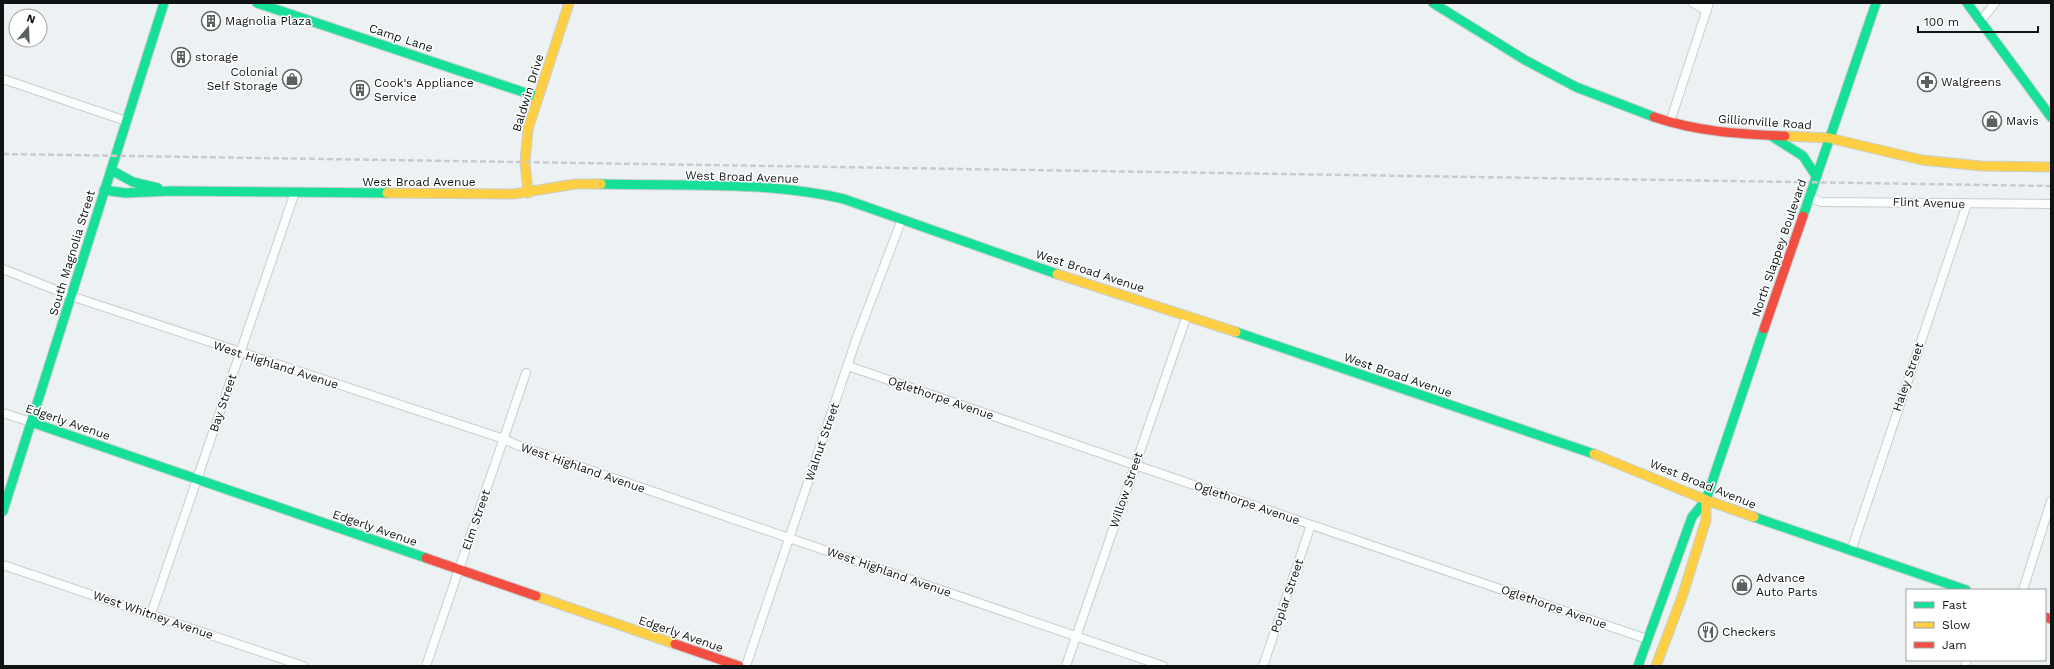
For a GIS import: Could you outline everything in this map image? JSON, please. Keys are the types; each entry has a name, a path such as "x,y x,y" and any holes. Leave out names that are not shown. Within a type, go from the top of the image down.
{"street":[{"name":"South Magnolia Street","path":"3,511 164,3"},
{"name":"Camp Lane","path":"257,3 538,97"},
{"name":"Baldwin Drive","path":"528,192 525,170 528,129 569,3"},
{"name":"Gillionville Road","path":"1433,3 1525,60 1576,87 1617,104 1670,122 1729,134 1773,137 1829,138 1922,160 1981,166 2051,167"},
{"path":"1670,122 1708,7 1694,3"},
{"name":"North Slappey Boulevard","path":"1656,666 1682,597 1706,520 1706,500 1876,3"},
{"path":"1966,3 2051,117"},
{"path":"1980,22 1995,3"},
{"path":"3,79 126,121"},
{"path":"1773,137 1803,156 1816,176"},
{"name":"West Broad Avenue","path":"111,170 133,182 171,190"},
{"name":"West Broad Avenue","path":"104,190 126,194 171,190 506,194 575,184 768,188 814,192 844,199 1016,260 1187,315 1595,454 1706,500 1963,589"},
{"name":"Bay Street","path":"151,614 296,192"},
{"name":"Flint Avenue","path":"1809,197 1821,202 1874,201 1967,204 2051,204"},
{"name":"Haley Street","path":"1851,551 1967,204"},
{"name":"Walnut Street","path":"746,666 848,366 902,219"},
{"name":"West Highland Avenue","path":"3,269 71,296 504,439 517,445 1163,666"},
{"name":"Willow Street","path":"1066,666 1187,315"},
{"name":"Oglethorpe Avenue","path":"848,366 1135,466 1647,639"},
{"name":"Elm Street","path":"426,666 526,373"},
{"name":"Edgerly Avenue","path":"3,413 738,666"},
{"name":"North Slappey Boulevard","path":"1639,664 1692,517 1706,500"},
{"path":"2023,589 2051,501"},
{"name":"Poplar Street","path":"1263,666 1311,525"},
{"name":"West Whitney Avenue","path":"3,565 303,666"}],"railway":[{"path":"3,154 2051,186"}],"traffic: fast":[{"path":"3,511 164,3"},
{"path":"257,3 538,97"},
{"path":"1433,3 1525,60 1576,87 1654,117"},
{"path":"1803,216 1876,3"},
{"path":"1967,3 2051,117"},
{"path":"1773,137 1803,156 1816,176"},
{"path":"111,170 133,182 158,188"},
{"path":"601,184 755,187 815,193 844,199 1057,274"},
{"path":"104,190 125,193 171,191 387,193"},
{"path":"1638,666 1692,517 1706,500 1764,329"},
{"path":"1236,332 1594,454"},
{"path":"31,422 426,558"},
{"path":"1754,517 1963,589"}],"traffic: slow":[{"path":"528,193 525,162 528,129 569,3"},
{"path":"1785,136 1829,138 1922,160 1981,166 2051,167"},
{"path":"387,193 514,194 575,184 601,184"},
{"path":"1057,274 1236,332"},
{"path":"1594,454 1706,500 1754,517"},
{"path":"1656,666 1682,597 1706,520 1706,500"},
{"path":"536,596 675,644"}],"traffic: jam":[{"path":"1654,117 1703,129 1735,133 1785,136"},
{"path":"1764,329 1803,216"},
{"path":"426,558 536,596"},
{"path":"2046,617 2051,619"},
{"path":"675,644 739,666"}],"place":[{"name":"Magnolia Plaza","path":"211,21"},
{"name":"storage","path":"181,57"},
{"name":"Colonial Self Storage","path":"292,79"},
{"name":"Walgreens","path":"1927,82"},
{"name":"Cook's Appliance Service","path":"360,90"},
{"name":"Mavis","path":"1992,121"},
{"name":"Advance Auto Parts","path":"1742,585"},
{"name":"Checkers","path":"1708,632"}]}
